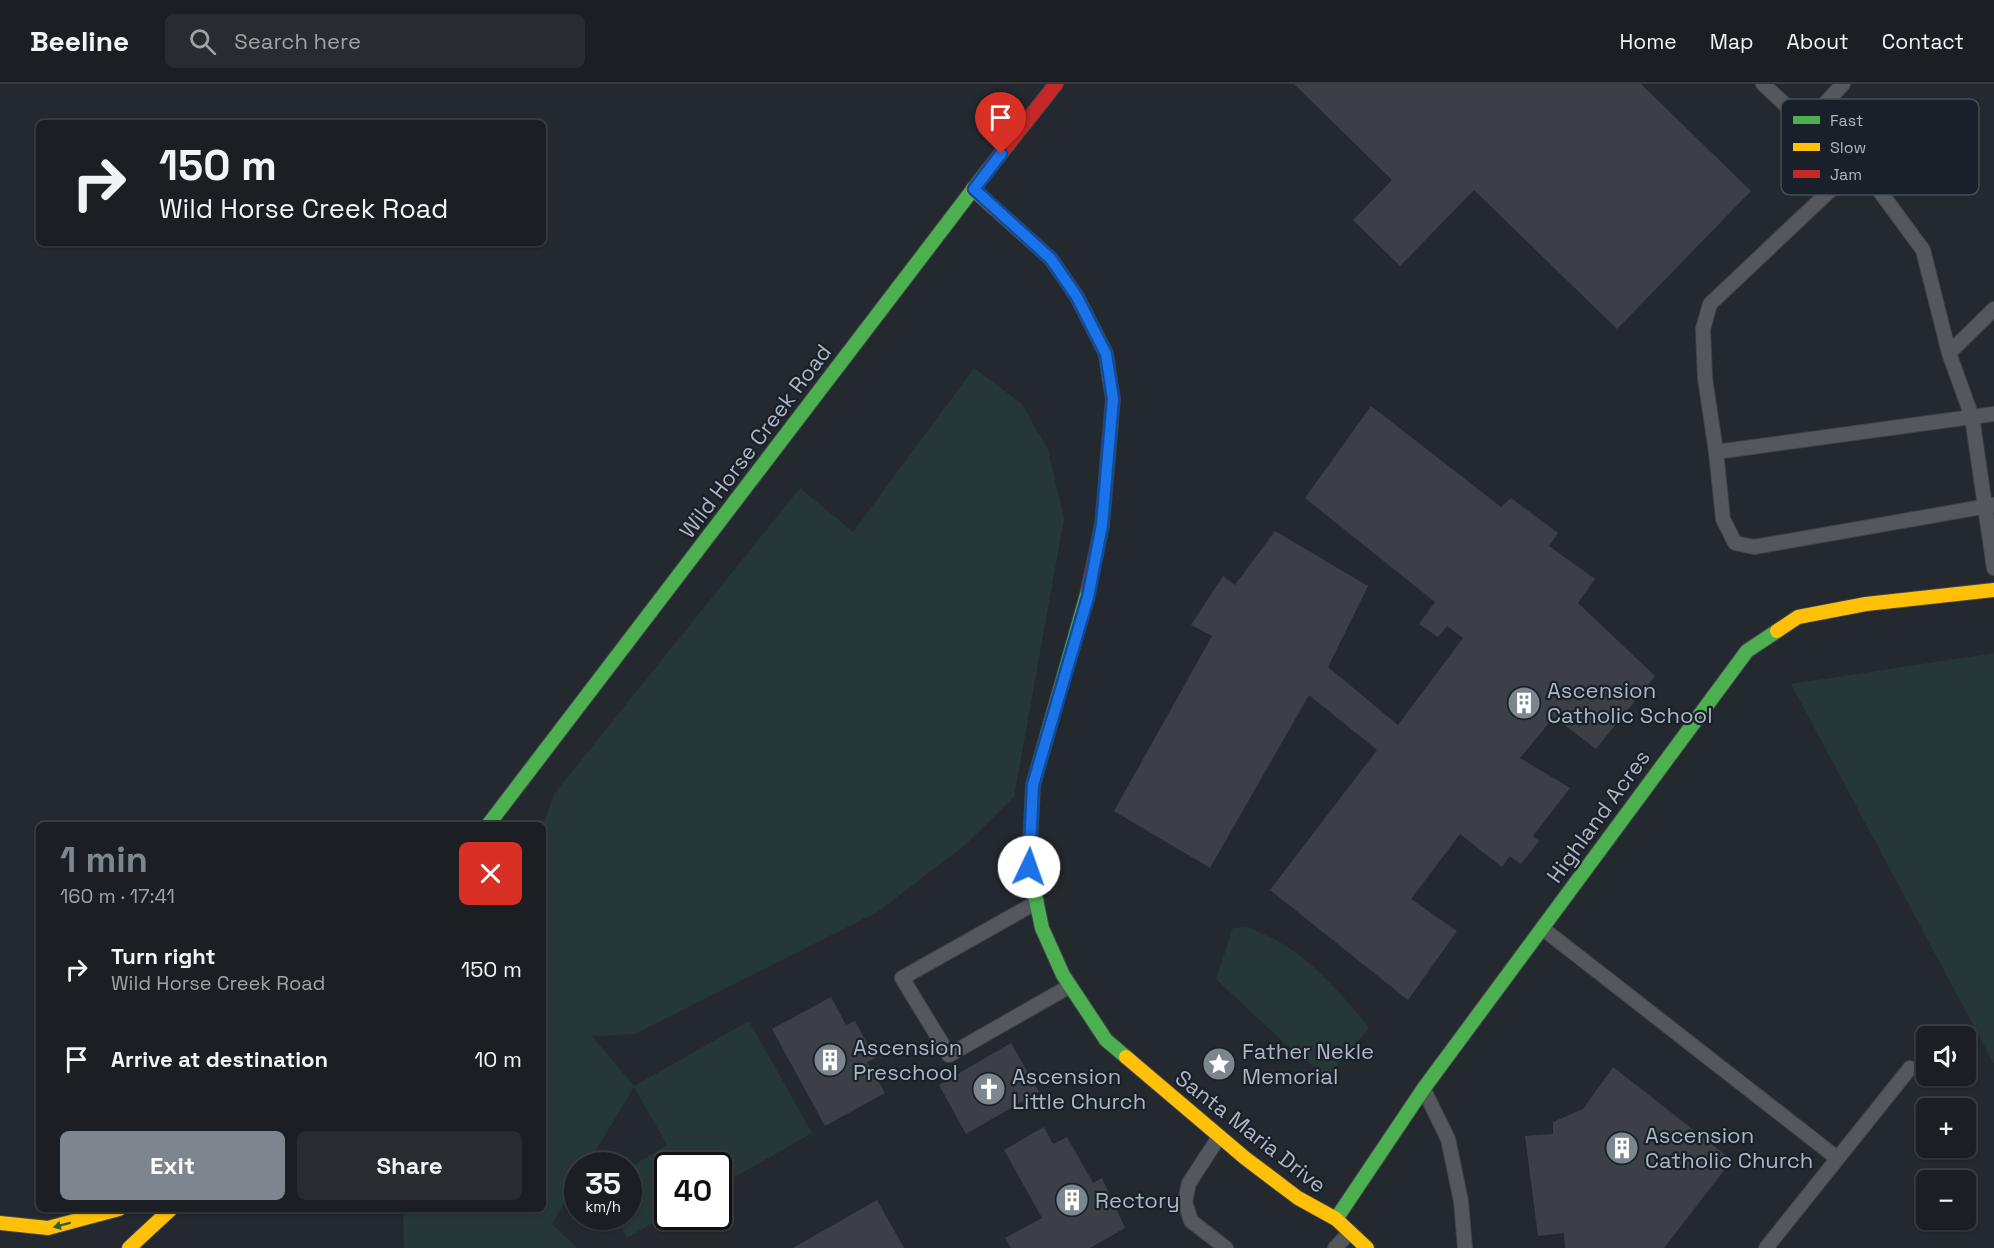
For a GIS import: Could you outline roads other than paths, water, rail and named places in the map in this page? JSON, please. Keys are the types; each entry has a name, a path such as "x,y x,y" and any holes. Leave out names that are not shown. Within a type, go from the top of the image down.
{"street":[{"name":"Wild Horse Creek Road","path":"490,822 1056,84"},
{"name":"Santa Maria Drive","path":"974,189 1051,259 1077,297 1106,354 1113,399 1102,525 1092,576 1033,785 1029,867 1042,928 1063,975 1106,1040 1219,1137 1298,1198 1335,1220 1367,1248"},
{"name":"Highland Acres","path":"1335,1220 1424,1088 1747,651 1798,617 1866,604 1994,590"},
{"path":"0,1223 48,1228 108,1212"},
{"path":"129,1248 168,1212"}],"lane":[{"path":"1763,84 1781,101"},
{"path":"1829,99 1843,84"},
{"path":"1825,195 1710,304 1703,329 1705,378 1723,519 1735,543 1754,548 1989,506"},
{"path":"1883,195 1923,250 1949,353 1972,417 1989,506 1994,568"},
{"path":"1949,353 1994,309"},
{"path":"1716,452 1994,414"},
{"path":"1037,902 902,978 949,1055 1070,986"},
{"path":"1542,928 1837,1158"},
{"path":"1766,1248 1910,1068"},
{"path":"1424,1088 1448,1139 1461,1201 1465,1248"},
{"path":"1219,1137 1189,1183 1185,1203 1191,1221 1226,1248"},
{"path":"1335,1248 1350,1232"}],"place":[{"name":"Ascension Catholic School","path":"1524,703"},
{"name":"Ascension Preschool","path":"830,1060"},
{"name":"Father Nekle Memorial","path":"1219,1064"},
{"name":"Ascension Little Church","path":"989,1089"},
{"name":"Ascension Catholic Church","path":"1622,1148"},
{"name":"Rectory","path":"1072,1200"}]}
